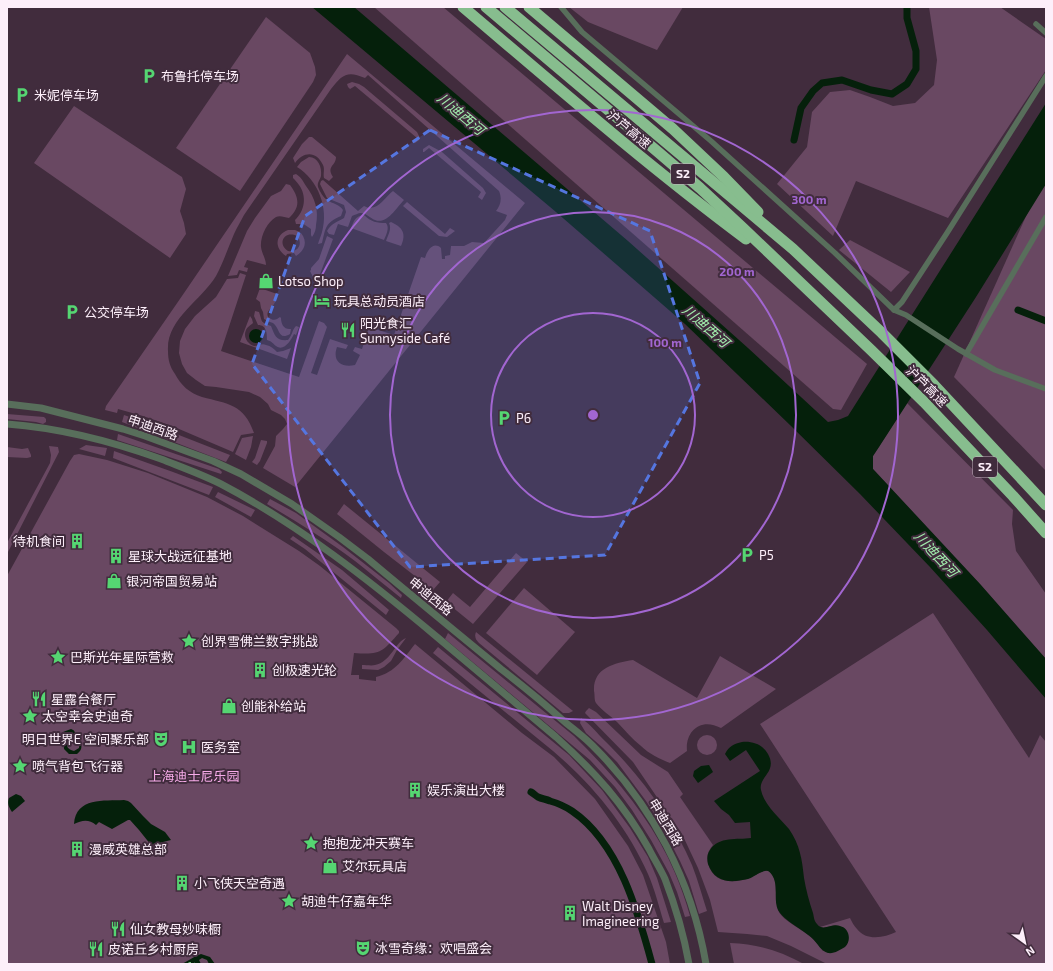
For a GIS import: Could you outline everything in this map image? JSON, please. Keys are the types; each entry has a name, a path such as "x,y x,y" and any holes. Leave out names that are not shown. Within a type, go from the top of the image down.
{"highway":[{"name":"沪芦高速","path":"463,7 683,192 781,265"},
{"name":"沪芦高速","path":"486,7 700,188 743,228 924,402 1046,532"},
{"name":"沪芦高速","path":"505,7 793,249"},
{"name":"沪芦高速","path":"529,7 673,129 724,177 793,249 882,333 934,385 1046,505"}],"street":[{"path":"561,7 582,32 711,141 835,253 894,310 906,315 966,354 995,370 1046,389"},
{"path":"1036,24 1046,33"},
{"path":"894,310 902,302 947,233 1046,76"},
{"path":"966,354 1046,217"},
{"name":"申迪西路","path":"7,404 41,408 123,429 213,461 241,474 292,504 333,532 368,559 591,744 625,782 656,826 678,869 698,924 706,964"},
{"path":"7,424 42,427 120,445 179,466 209,479 284,521 331,554 395,603 556,736 578,756 610,791 646,844 664,878 675,908 689,964"}],"highlighted area":[{"path":"430,130 650,231 700,383 605,555 410,567 252,364 305,216"}],"green space":[{"path":"374,7 443,7 867,364 841,410 833,409"},
{"path":"569,7 683,7 657,50 588,22"},
{"path":"929,7 1000,7 1046,39 1046,70 948,218 856,181 833,236 777,184 807,147 812,112 830,92 850,90 893,106 915,103 934,85 937,60"},
{"path":"266,17 310,53 316,75 313,82 240,191 176,148"},
{"path":"347,54 525,203 295,487 263,468 275,446 276,436 287,424 285,419 281,415 271,410 268,404 260,397 249,392 205,386 187,373 182,364 179,353 180,341 185,329 195,316 216,297 227,279 238,278 240,273 246,275 221,351 299,377 319,321 324,323 327,327 311,373 317,375 330,339 348,345 346,349 337,347 337,360 342,364 350,366 355,365 360,355 353,351 355,347 362,349 369,327 394,335 421,257 425,258 427,252 433,246 438,246 441,248 442,259 445,259 445,256 450,255 451,246 464,246 472,242 484,243 505,220 507,215 496,211 500,201 499,191 368,75 365,78 354,74 345,75 338,80 331,89 244,215 235,231 216,276 210,285 178,320 169,340 168,354 170,363 177,378 183,385 189,391 197,395 227,404 240,411 250,423 254,433 241,435 233,452 172,426 143,416 118,409 117,413 105,410 106,406"},
{"path":"352,82 364,87 417,132 420,138 419,140 415,143 413,142 417,138 355,86 350,89 347,84"},
{"path":"74,106 182,177 186,189 180,211 186,234 170,258 34,163"},
{"path":"309,137 312,137 336,157 336,160 331,168 333,177 329,181 324,178 324,167 317,157 309,154 298,159 295,163 293,158 302,144"},
{"path":"429,145 442,152 483,188 486,193 482,200 478,197 481,192 429,148 423,152 423,149"},
{"path":"309,157 312,157 319,163 321,176 318,185 322,194 327,200 338,205 343,210 341,216 329,223 324,233 322,243 318,244 324,223 323,204 311,179 297,167 301,162"},
{"path":"296,174 302,179 316,204 317,220 312,237 311,229 302,223 296,224 295,220 303,208 304,199 302,189 293,178 293,175"},
{"path":"1044,176 1046,177 1046,471 954,377"},
{"path":"323,180 358,211 364,206 373,208 377,206 393,191 404,200 388,218 384,220 375,220 365,214 359,213 352,216 348,227 338,224 334,235 329,234 327,231 330,226 344,218 346,212 344,205 327,198 320,184"},
{"path":"286,184 290,185 297,198 297,206 289,218 281,216 276,217 270,222 265,230 261,247 266,265 247,260 244,267 248,268 247,272 239,270 237,275 228,276 247,231 255,218 271,196 281,191"},
{"path":"407,202 445,234 450,228 455,231 447,237 439,236 403,206"},
{"path":"364,215 374,222 386,223 388,229 384,240 351,228 357,218"},
{"path":"391,222 401,228 404,237 401,246 386,241 390,230 389,223"},
{"path":"288,230 300,232 297,236 289,235 284,239 283,245 288,251 294,251 298,248 300,243 298,237 301,233 303,236 305,243 304,246 302,251 296,256 294,253 287,254 286,256 282,253 278,246 278,238"},
{"path":"327,236 333,239 319,277 315,281 310,271 319,259"},
{"path":"850,240 910,272 891,292 839,250"},
{"path":"260,288 277,294 275,303 268,315 274,320 280,317 283,326 286,329 291,329 290,334 286,336 281,335 273,323 264,319 260,302 256,299"},
{"path":"255,311 259,312 262,322 271,326 278,339 288,340 296,326 299,327 296,335 294,334 289,342 282,348 276,346 267,340 265,328 258,325 254,316"},
{"path":"250,316 253,323 245,332 245,337 248,342 254,346 263,344 268,345 277,352 291,348 287,359 240,342"},
{"path":"907,403 1013,510 1012,524 1016,551 1046,594 1046,659 980,584 873,469 873,456"},
{"path":"7,414 44,417 46,422 43,424 7,419"},
{"path":"124,415 230,455 226,462 122,422"},
{"path":"118,434 219,469 222,472 221,474 117,440"},
{"path":"253,436 246,460 235,454 242,438"},
{"path":"261,440 267,441 267,443 257,465 252,462 255,458"},
{"path":"86,445 107,448 105,456 79,449"},
{"path":"49,446 58,447 59,452 7,554 7,543 50,463 51,455"},
{"path":"7,447 22,449 28,448 31,457 7,457"},
{"path":"114,451 213,487 209,495 113,458"},
{"name":"上海迪士尼乐园","path":"79,454 107,460 148,473 207,497 243,516 320,566 399,631 399,633 389,644 376,653 354,653 351,675 359,675 359,679 376,681 376,677 389,672 403,660 415,644 522,733 554,757 595,799 628,846 643,875 666,942 670,964 7,964 7,576 70,461 74,455"},
{"path":"218,492 255,510 251,517 215,497"},
{"path":"270,499 296,513 343,547 389,583 402,595 401,598 344,553 312,531 267,504"},
{"path":"344,504 440,582 433,590 337,514"},
{"path":"293,536 342,570 389,610 386,615 305,549 290,539"},
{"path":"516,553 527,562 473,624 446,602 453,593 470,607"},
{"path":"524,588 575,632 537,675 486,633"},
{"path":"933,613 1029,758 1040,735 1046,742 1046,964 827,964 767,936 718,932 710,900 698,868 682,834 633,762 585,713 586,711 589,708 596,712 641,755 668,772 683,794 680,797 713,845 708,854 707,861 710,869 716,876 727,881 737,881 748,879 764,871 769,871 774,878 778,908 781,915 812,938 823,951 836,925 823,928 820,927 850,918 856,928 865,935 870,937 886,936 896,932 760,724"},
{"path":"476,632 573,711 563,713 479,643 475,635"},
{"path":"448,633 574,736 618,783 656,835 675,873 690,916 685,917 669,873 651,840 615,787 590,760 445,639"},
{"path":"406,638 391,661 384,667 378,670 362,669 362,665 374,665 385,660 399,643"},
{"path":"438,647 569,755 602,790 630,828 648,857 657,878 671,922 664,923 653,886 639,856 619,823 595,792 553,751 433,653"},
{"path":"720,656 776,689 721,728 707,724 696,728 689,737 687,751 670,763 644,749 595,702 595,683 601,672 612,665 633,660 697,698"},
{"path":"581,718 631,768 665,815 692,865 707,911 699,914 689,881 680,861 661,824 646,801 617,762 586,733 580,723"},
{"path":"707,735 714,738 717,745 714,752 707,755 700,752 697,745 700,738"},
{"path":"730,943 768,949 786,955 804,964 734,964"}],"water":[{"name":"川迪西河","path":"312,7 354,7 628,241 828,422 848,416 1046,103 1046,184 976,297 873,456 873,469 980,584 1046,659 1046,699 987,630 930,567 860,494 685,324 556,212"},
{"path":"253,329 259,329 263,333 263,339 259,343 253,343 249,339 249,333"},
{"path":"71,729 74,731 75,736 67,746 74,751 79,748 80,741 81,749 77,754 69,754 64,749 63,732"},
{"path":"742,742 756,744 763,748 768,754 771,765 762,781 761,790 763,796 765,801 789,829 796,841 816,923 822,927 837,925 846,929 849,938 847,944 837,952 828,953 823,951 813,939 789,922 781,914 778,910 776,901 774,879 769,872 766,871 747,879 727,881 716,876 710,869 708,864 709,852 718,842 751,838 750,822 735,823 714,801 760,771 746,750 730,761 725,754 732,746"},
{"path":"709,765 713,772 698,783 693,776 694,771 701,766"},
{"path":"16,794 21,796 25,801 12,812 8,800"},
{"path":"124,800 131,803 151,824 165,832 171,840 151,845 130,820 112,829 99,822 96,825 85,821 74,824 76,815 85,805 92,802"},
{"path":"201,954 210,957 215,964 209,964 207,960 202,958 199,960 201,964 182,964 196,956"}],"waterway":[{"path":"794,140 801,108 813,91 822,83 842,80 871,90 892,94 907,84 916,69 916,51 907,18 907,7"},
{"path":"1018,310 1046,321"},
{"path":"531,792 538,797 572,811 588,825 602,841 614,860 633,901 652,964"}],"ferry route":[{"path":"186,964 192,962 196,964"}],"place":[{"name":"布鲁托停车场","path":"149,76"},
{"name":"米妮停车场","path":"22,95"},
{"name":"Lotso Shop","path":"266,281"},
{"name":"玩具总动员酒店","path":"322,301"},
{"name":"公交停车场","path":"72,312"},
{"name":"阳光食汇 Sunnyside Café","path":"348,330"},
{"name":"P6","path":"504,418"},
{"name":"待机食间","path":"77,541"},
{"name":"P5","path":"747,555"},
{"name":"星球大战远征基地","path":"116,556"},
{"name":"银河帝国贸易站","path":"114,581"},
{"name":"创界雪佛兰数字挑战","path":"189,641"},
{"name":"巴斯光年星际营救","path":"58,657"},
{"name":"创极速光轮","path":"260,670"},
{"name":"星露台餐厅","path":"39,699"},
{"name":"创能补给站","path":"229,706"},
{"name":"太空幸会史迪奇","path":"30,716"},
{"name":"明日世界E 空间聚乐部","path":"161,739"},
{"name":"医务室","path":"189,747"},
{"name":"喷气背包飞行器","path":"20,766"},
{"name":"娱乐演出大楼","path":"415,790"},
{"name":"抱抱龙冲天赛车","path":"311,843"},
{"name":"漫威英雄总部","path":"77,849"},
{"name":"艾尔玩具店","path":"330,866"},
{"name":"小飞侠天空奇遇","path":"182,883"},
{"name":"胡迪牛仔嘉年华","path":"289,901"},
{"name":"Walt Disney Imagineering","path":"570,913"},
{"name":"仙女教母妙味橱","path":"118,929"},
{"name":"冰雪奇缘：欢唱盛会","path":"363,948"},
{"name":"皮诺丘乡村厨房","path":"96,949"}]}
